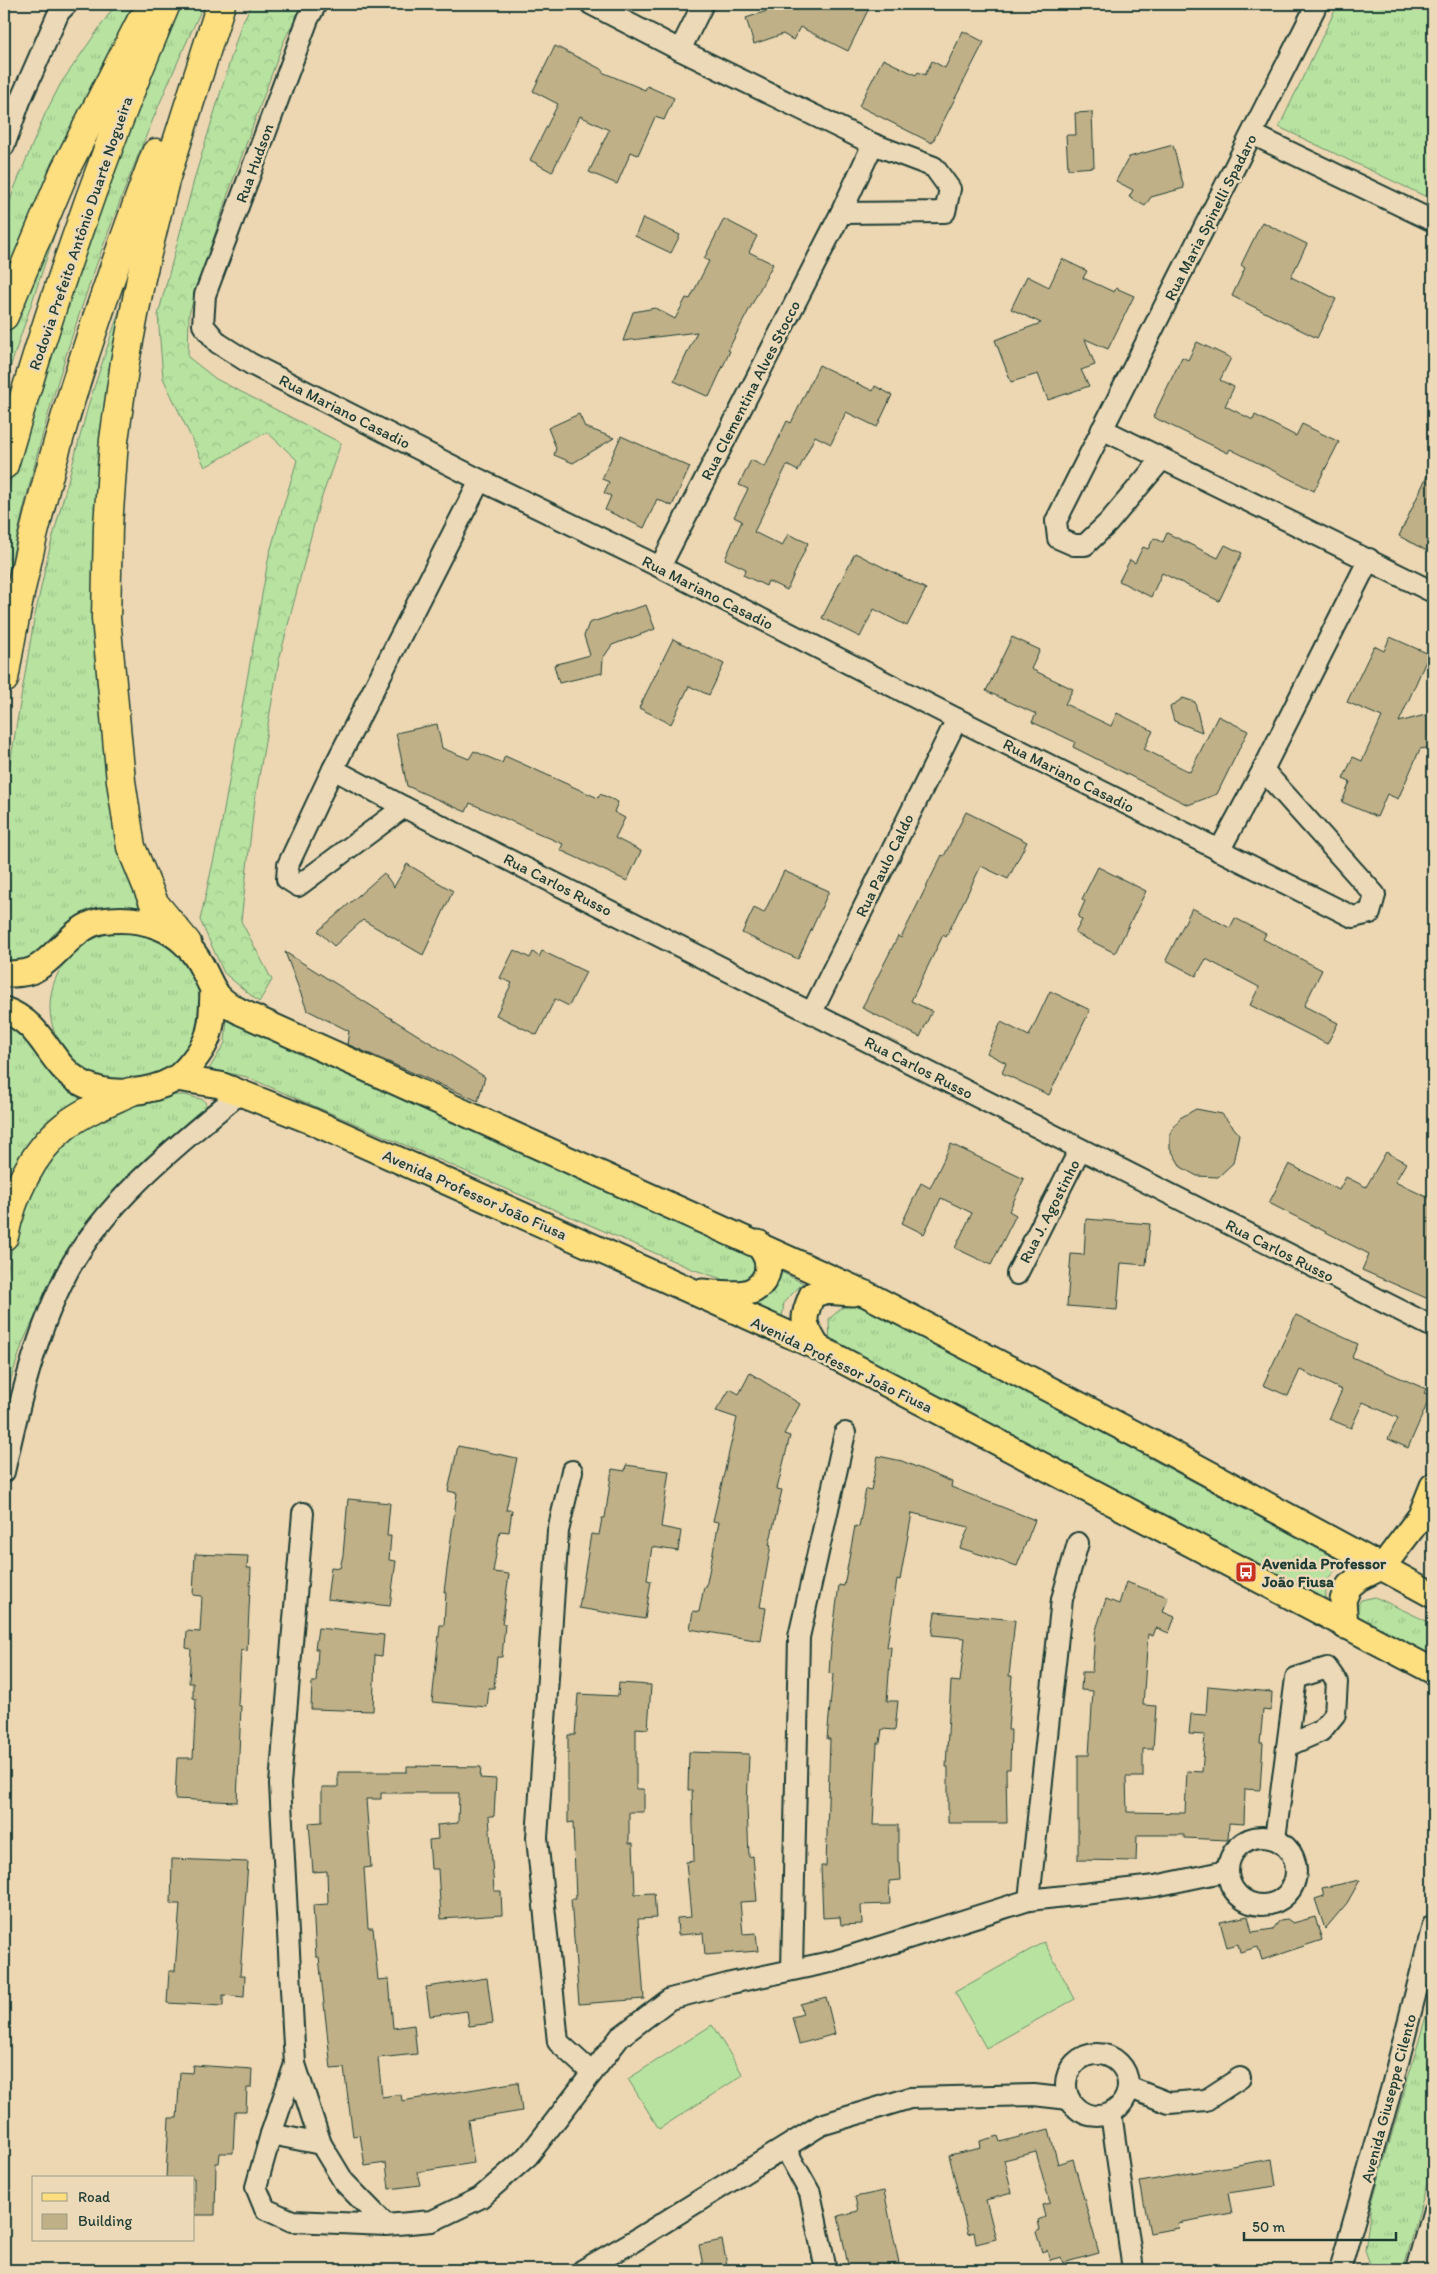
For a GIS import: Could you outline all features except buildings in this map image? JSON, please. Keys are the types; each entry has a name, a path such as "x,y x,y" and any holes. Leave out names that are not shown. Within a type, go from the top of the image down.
{"highway":[{"path":"4,316 65,170 149,4"},
{"name":"Rodovia Prefeito Antônio Duarte Nogueira","path":"4,465 31,370 71,246 132,86 166,4"},
{"path":"4,679 11,636 40,511 72,392 109,278 165,131 221,4"},
{"path":"187,943 154,903 131,847 120,781 106,618 108,526 114,440 125,362 141,278 165,180 221,4"},
{"path":"4,1236 15,1196 30,1167 48,1142 65,1126 89,1110 130,1092"}],"main road":[{"path":"4,974 18,974 36,969 77,934 95,922 134,919 159,925 187,943 200,964 213,992 228,1005 255,1019 758,1243 866,1294 1383,1566 1433,1595"},
{"path":"4,1010 26,1021 42,1038 66,1071 80,1082 111,1092 130,1092 155,1087 176,1078 197,1056 206,1041 211,1026 213,992"},
{"name":"Avenida Professor João Fiusa","path":"176,1078 220,1085 240,1093 385,1154 816,1347 1433,1671"},
{"path":"692,1292 746,1293 757,1288 765,1280 768,1270 767,1260 758,1243"},
{"path":"816,1347 804,1324 806,1310 812,1295 824,1291 866,1294"},
{"path":"1345,1626 1343,1600 1349,1586 1359,1578 1383,1566 1421,1516 1433,1486"}],"street":[{"path":"4,146 20,101 59,12 67,4"},
{"name":"Rua Hudson","path":"203,325 205,295 301,37 316,4"},
{"path":"591,4 680,50 873,144 934,167 950,188 944,212 840,213"},
{"path":"680,50 703,4"},
{"name":"Rua Maria Spinelli Spadaro","path":"1162,458 1108,523 1085,545 1074,545 1058,538 1056,521 1317,4"},
{"path":"1252,134 1433,221"},
{"name":"Rua Clementina Alves Stocco","path":"660,567 840,213 873,144"},
{"name":"Rua Mariano Casadio","path":"203,325 218,343 251,364 480,480 660,567 957,719 1353,917 1370,913 1375,895 1263,770"},
{"path":"1102,429 1433,592"},
{"path":"404,807 298,886 287,879 288,865 333,768 480,480"},
{"path":"1219,851 1263,770 1369,559"},
{"name":"Rua Paulo Caldo","path":"812,1012 957,719"},
{"name":"Rua Carlos Russo","path":"333,768 404,807 1433,1327"},
{"path":"4,1472 16,1419 47,1317 70,1269 98,1227 156,1163 240,1093"},
{"name":"Rua J. Agostinho","path":"1017,1274 1080,1149"},
{"path":"792,1970 799,1637 845,1432"},
{"path":"572,1471 558,1531 537,1838 558,2042 592,2073"},
{"path":"303,1513 280,1784 295,2064 321,2144 344,2182 386,2224"},
{"path":"1029,1900 1062,1599 1078,1543"},
{"path":"1275,1839 1286,1746"},
{"path":"1264,1836 1275,1839 1285,1845 1292,1853 1296,1864 1296,1876 1293,1886 1286,1896 1266,1906 1254,1905 1243,1901 1229,1883 1227,1871 1229,1860 1234,1850 1243,1842 1253,1838 1264,1836"},
{"path":"295,2064 271,2134 256,2187 265,2209 292,2222 386,2224 432,2221 480,2198 528,2156 620,2037 670,1998 836,1961 1029,1900 1155,1886 1227,1871"},
{"name":"Avenida Giuseppe Cilento","path":"1340,2270 1416,1994 1433,1924"},
{"path":"1416,1994 1433,1980"},
{"path":"1099,2054 1115,2059 1125,2071 1128,2087 1123,2102 1111,2113 1095,2116 1080,2111 1069,2099 1066,2083 1071,2067 1084,2057 1099,2054"},
{"path":"1128,2087 1169,2103 1206,2100 1240,2078"},
{"path":"583,2270 634,2241 822,2125 910,2098 1034,2095 1069,2099"},
{"path":"1111,2113 1133,2270"},
{"path":"271,2134 321,2144"},
{"path":"785,2148 810,2193 826,2270"},
{"path":"1354,2270 1356,2213"},
{"path":"1417,2270 1433,2213"}],"green space":[{"path":"116,4 143,4 97,88 4,291 4,221 14,189 45,114 61,83"},
{"path":"179,4 204,4 165,90 129,177 81,310 40,443 4,593 4,506 21,441 78,259"},
{"path":"252,4 302,4 283,43 229,191 189,314 188,357 216,379 341,443 319,505 279,660 254,806 241,921 272,980 259,1002 224,973 200,920 221,827 269,555 297,460 267,432 205,467 163,378 158,315 196,173 241,25"},
{"path":"1338,4 1433,4 1433,200 1279,127"},
{"path":"64,196 67,197 4,386 4,344"},
{"path":"124,296 101,481 143,909 46,946 27,958 4,961 4,800 34,620 48,555 89,403"},
{"path":"125,932 154,938 178,954 194,978 200,1007 194,1036 178,1060 154,1076 125,1082 96,1076 72,1060 56,1036 50,1007 56,978 72,954 96,938"},
{"path":"227,1017 752,1251 757,1272 737,1284 692,1269 247,1077 209,1069 225,1043"},
{"path":"4,1021 19,1029 90,1098 4,1203"},
{"path":"165,1095 185,1095 204,1100 208,1109 50,1285 23,1342 4,1400 4,1288 16,1227 28,1196 48,1161 71,1136 101,1115"},
{"path":"779,1271 803,1283 784,1302 782,1318 753,1304 773,1292"},
{"path":"866,1305 1346,1564 1331,1574 1326,1588 1326,1601 830,1345 829,1319 843,1307"},
{"path":"1375,1597 1433,1624 1433,1662 1355,1623 1354,1612 1361,1600"},
{"path":"1044,1942 1075,1999 986,2048 955,1992"},
{"path":"1431,1999 1433,1999 1433,2161 1404,2268 1401,2270 1372,2270 1365,2250 1371,2206"},
{"path":"712,2025 743,2075 659,2129 628,2079"}],"place":[{"name":"Avenida Professor João Fiusa","path":"1246,1572"}]}
